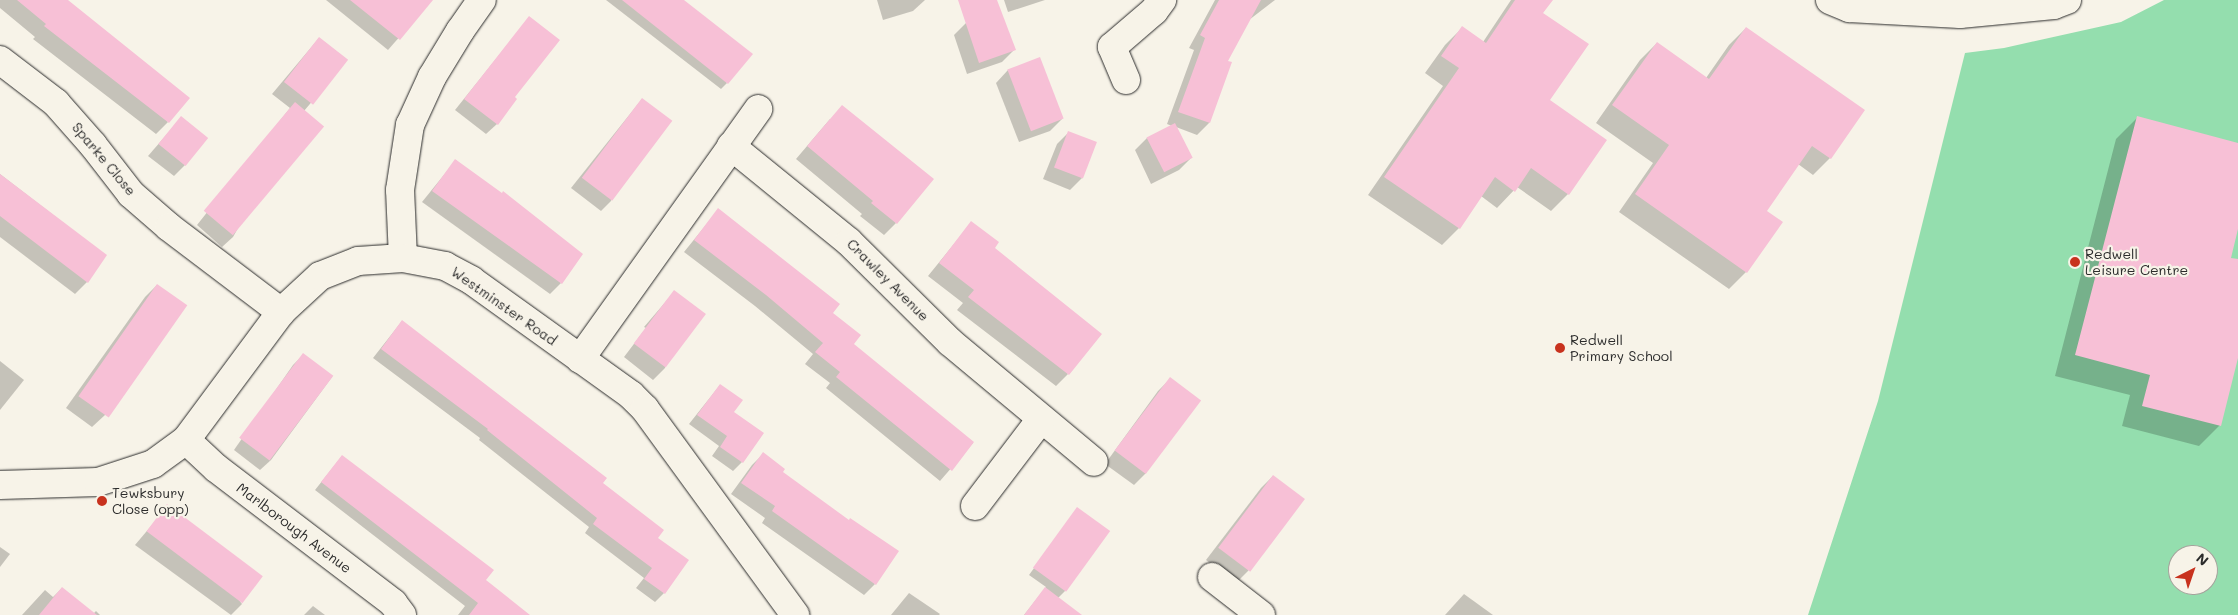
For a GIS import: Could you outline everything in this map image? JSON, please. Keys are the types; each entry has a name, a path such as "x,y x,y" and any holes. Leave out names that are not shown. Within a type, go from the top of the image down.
{"street":[{"path":"403,258 400,190 410,125 432,77 460,31 482,0"},
{"path":"1126,80 1112,47 1154,11 1162,0"},
{"path":"1830,0 1849,8 1960,14 2054,5 2068,0"},
{"name":"Sparke Close","path":"0,60 56,103 93,145 131,194 169,227 281,312"},
{"path":"580,359 758,109"},
{"name":"Crawley Avenue","path":"731,146 849,242 950,342 1094,462"},
{"name":"Westminster Road","path":"0,485 98,482 153,464 186,440 281,312 320,276 358,261 403,258 445,266 471,280 631,395 645,408 795,615"},
{"path":"974,506 1041,418"},
{"name":"Marlborough Avenue","path":"186,440 216,468 393,603 402,615"},
{"path":"1212,577 1261,615"}],"green space":[{"name":"Redwell Leisure Centre","path":"2164,0 2238,0 2238,615 1808,615 1878,401 1965,53 2004,48 2121,22"}],"building":[{"path":"17,0 68,0 190,98 169,123 44,26 46,24"},
{"path":"350,0 433,0 400,40"},
{"path":"622,0 684,0 753,54 728,84"},
{"path":"958,0 997,0 1016,50 979,63"},
{"path":"1219,0 1261,0 1228,61 1232,62 1210,123 1178,112 1205,38 1200,35"},
{"path":"1515,0 1553,0 1543,13 1589,44 1550,100 1607,140 1569,195 1531,168 1515,192 1495,177 1460,229 1384,177 1459,68 1441,56 1462,26 1486,43"},
{"path":"529,16 560,40 515,97 517,99 498,125 464,99"},
{"path":"1746,27 1865,110 1831,159 1812,146 1767,211 1783,222 1747,273 1635,194 1669,145 1612,105 1657,42 1709,79"},
{"path":"319,37 348,60 313,105 284,82"},
{"path":"1040,57 1064,119 1031,131 1007,70"},
{"path":"642,98 672,121 612,201 582,178"},
{"path":"295,102 324,126 233,235 204,211"},
{"path":"842,105 934,179 897,224 871,203 873,201 807,146"},
{"path":"181,116 208,138 186,166 158,144"},
{"path":"2137,116 2238,143 2238,229 2231,258 2238,259 2238,358 2221,426 2142,406 2150,375 2075,355"},
{"path":"1175,123 1193,158 1164,172 1146,138"},
{"path":"1068,131 1097,142 1083,179 1054,167"},
{"path":"455,159 502,193 503,191 583,254 562,284 432,191"},
{"path":"0,174 107,255 88,283 0,216"},
{"path":"718,208 840,304 833,313 861,335 854,344 974,442 952,471 836,377 840,372 815,352 823,343 766,295 694,240"},
{"path":"971,221 999,242 995,248 1102,334 1069,375 968,297 974,290 939,263"},
{"path":"157,284 187,305 109,417 78,396"},
{"path":"674,290 706,314 666,368 634,344"},
{"path":"402,320 607,478 603,483 664,530 658,538 689,560 665,594 644,579 652,568 593,524 597,518 488,429 381,349"},
{"path":"303,353 333,376 270,461 239,438"},
{"path":"1170,377 1201,400 1146,474 1115,450"},
{"path":"720,384 743,400 734,412 764,433 743,463 720,447 727,436 697,415"},
{"path":"763,452 785,469 783,472 849,520 850,518 899,551 876,585 772,511 775,506 741,483"},
{"path":"342,455 494,570 486,580 530,615 469,615 478,603 321,482"},
{"path":"1273,475 1305,499 1250,572 1218,548"},
{"path":"167,504 263,576 242,603 147,531"},
{"path":"1077,507 1110,531 1066,592 1033,568"},
{"path":"62,587 97,615 39,615"},
{"path":"1045,587 1082,615 1024,615"}],"place":[{"name":"Redwell Leisure Centre","path":"2075,262"},
{"name":"Redwell Primary School","path":"1560,348"},
{"name":"Tewksbury Close (opp)","path":"102,501"}]}
